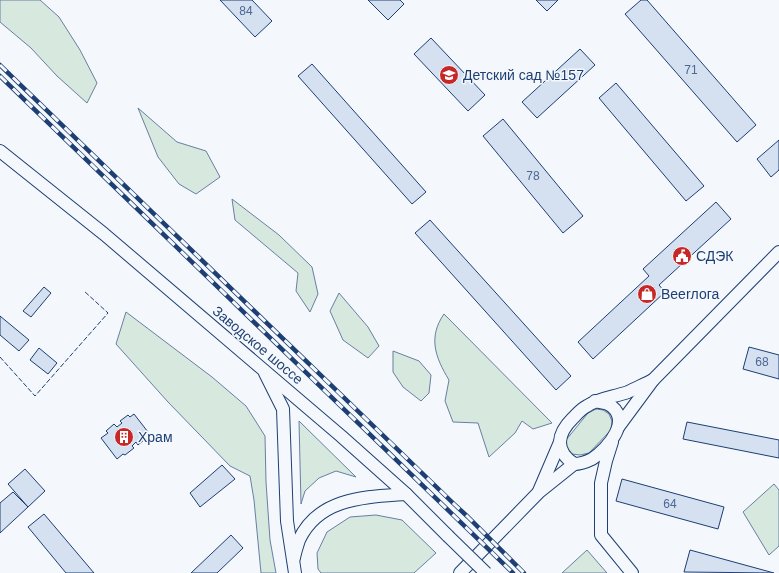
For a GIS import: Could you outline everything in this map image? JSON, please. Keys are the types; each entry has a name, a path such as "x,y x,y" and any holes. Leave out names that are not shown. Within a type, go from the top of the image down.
{"street":[{"name":"Заводское шоссе","path":"0,151 104,234 341,436 406,494 486,573"},
{"path":"632,573 601,535 601,483 613,439 619,426 653,380 779,252"},
{"path":"263,369 283,409 287,521 294,567"},
{"path":"539,492 560,442 561,433 566,425 585,406 595,401 628,392 653,380"},
{"path":"595,401 608,405 617,413 619,426"},
{"path":"460,573 539,492 574,464 582,463 595,457 613,439"},
{"path":"560,442 562,451 567,459 574,464"},
{"path":"595,457 601,483"},
{"path":"294,567 299,540 311,522 330,507 360,498 406,494"}],"shaded area":[{"path":"0,0 40,0 59,17 80,50 97,83 87,103 57,76 31,48 0,22"},
{"path":"138,108 177,142 206,151 220,177 196,194 179,184 158,157"},
{"path":"232,199 279,235 312,267 318,294 310,312 296,291 298,273 235,220"},
{"path":"339,293 368,327 379,346 368,358 343,340 330,311"},
{"path":"126,312 212,377 246,406 265,436 266,482 270,540 276,573 261,573 254,500 250,476 230,466 168,402 116,344"},
{"path":"444,314 552,423 533,429 522,421 515,433 489,457 478,423 453,422 445,401 449,380 440,363 435,347 436,331"},
{"path":"393,351 419,361 431,375 429,393 421,401 403,387 393,372"},
{"path":"596,409 603,410 609,414 612,421 611,430 589,453 580,455 572,454 566,448 566,440 588,413"},
{"path":"299,421 356,477 336,471 319,478 305,491 301,504"},
{"path":"774,484 779,490 779,546 769,555 743,512"},
{"path":"376,515 402,520 436,553 414,573 321,573 318,569 317,553 327,532 350,517"},
{"path":"587,550 607,573 562,573"}],"building":[{"path":"220,0 252,0 272,21 255,37"},
{"path":"368,0 400,0 404,4 388,20"},
{"path":"536,0 558,0 547,11"},
{"path":"641,0 647,0 756,125 737,142 625,14"},
{"name":"Детский сад №157","path":"431,38 485,95 468,111 414,54"},
{"path":"580,49 595,65 537,118 522,102"},
{"path":"312,64 426,192 412,204 298,76"},
{"path":"616,83 704,186 686,201 599,98"},
{"path":"503,119 583,216 563,233 483,136"},
{"path":"779,140 779,170 771,177 757,159"},
{"path":"716,202 731,219 659,285 665,292 593,359 578,342 649,276 643,269"},
{"path":"430,220 571,376 556,390 415,233"},
{"path":"44,287 51,293 31,317 23,311"},
{"path":"0,316 29,340 19,351 0,335"},
{"path":"749,347 779,355 779,379 743,369"},
{"path":"39,348 57,363 48,374 30,360"},
{"name":"Храм","path":"134,414 148,432 143,436 145,439 138,445 136,442 132,446 134,448 117,459 101,438 108,433 106,431 114,424 117,427 122,423 120,421 128,415 130,417"},
{"path":"687,422 779,440 779,458 683,439"},
{"path":"222,465 235,479 200,507 190,493"},
{"path":"25,469 45,491 28,507 8,484"},
{"path":"622,479 724,507 718,529 616,501"},
{"path":"13,492 28,507 0,533 0,503"},
{"path":"44,514 94,573 66,573 28,527"},
{"path":"231,535 243,548 217,573 191,573"},
{"path":"690,550 774,573 684,572"}],"railway":[{"path":"0,65 468,517 524,573"},
{"path":"0,76 513,573"}],"fence":[{"path":"0,357 35,396 108,313 84,291"}],"place":[{"name":"Детский сад №157","path":"449,75"},
{"name":"СДЭК","path":"682,256"},
{"name":"Beerлога","path":"647,294"},
{"name":"Храм","path":"124,437"}]}
